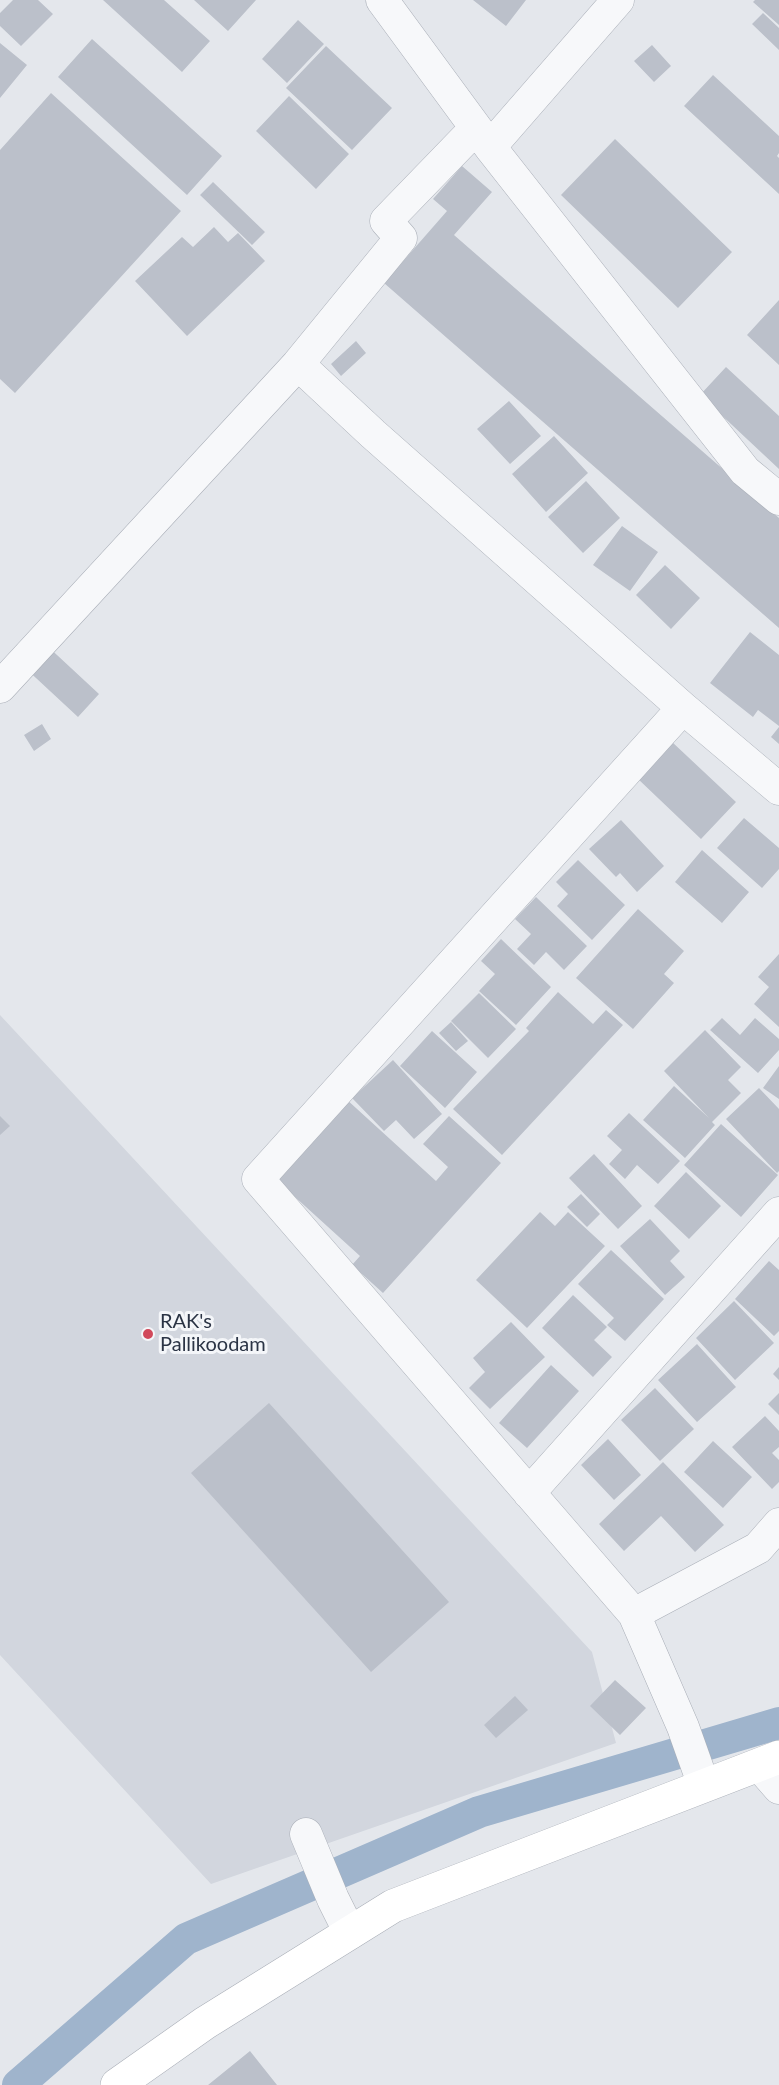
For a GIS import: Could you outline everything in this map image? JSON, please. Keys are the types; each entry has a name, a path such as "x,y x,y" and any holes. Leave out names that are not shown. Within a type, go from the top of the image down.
{"street":[{"path":"382,0 483,138 745,471 779,499"},
{"path":"0,687 298,364 401,238 386,221 483,138 618,0"},
{"path":"298,364 373,434 682,708 779,789"},
{"path":"682,708 258,1179 634,1614 683,1727 703,1781"},
{"path":"529,1493 779,1214"},
{"path":"634,1614 758,1548 779,1524"},
{"path":"117,2085 205,2023 393,1906 703,1781 772,1770"},
{"path":"310,1845 350,1933"}],"shaded area":[{"name":"RAK's Pallikoodam","path":"0,1015 592,1652 616,1743 211,1884 0,1655"}],"building":[{"path":"13,0 38,0 53,14 21,46 0,26 0,13"},
{"path":"103,0 164,0 210,41 182,72"},
{"path":"194,0 256,0 228,31"},
{"path":"473,0 526,0 506,26"},
{"path":"755,0 779,0 779,25 753,2"},
{"path":"763,13 779,28 779,50 752,24"},
{"path":"298,20 324,44 287,83 262,59"},
{"path":"92,39 222,156 187,195 58,77"},
{"path":"0,43 27,65 0,98"},
{"path":"652,45 671,66 654,82 634,61"},
{"path":"326,46 392,108 352,150 286,88"},
{"path":"713,75 779,136 777,156 779,158 779,194 684,106"},
{"path":"51,93 181,211 15,393 0,379 0,150"},
{"path":"289,96 349,154 316,189 256,131"},
{"path":"615,139 732,252 678,308 561,195"},
{"path":"462,166 492,192 454,235 779,518 779,628 384,283 447,211 433,199"},
{"path":"213,182 265,232 252,245 200,195"},
{"path":"214,227 228,242 238,233 265,261 187,336 135,281 182,237 193,247"},
{"path":"779,300 779,365 747,335"},
{"path":"356,341 366,353 341,376 331,364"},
{"path":"726,367 779,416 779,469 700,395"},
{"path":"509,401 541,436 510,464 477,429"},
{"path":"554,436 588,473 546,512 512,474"},
{"path":"586,481 620,518 583,553 548,517"},
{"path":"622,526 658,552 630,591 593,565"},
{"path":"665,565 700,598 671,629 636,595"},
{"path":"750,632 779,655 779,726 758,710 753,717 710,683"},
{"path":"43,642 99,694 78,717 22,665"},
{"path":"42,724 51,739 34,751 24,735"},
{"path":"779,727 779,744 771,737"},
{"path":"671,741 736,802 701,839 637,778"},
{"path":"744,818 779,848 779,869 762,888 717,848"},
{"path":"621,820 664,866 637,892 620,873 616,877 589,849"},
{"path":"702,850 749,892 722,923 675,882"},
{"path":"578,860 625,905 592,940 557,906 568,894 556,882"},
{"path":"536,897 587,946 564,970 546,952 534,965 517,949 531,934 515,919"},
{"path":"638,909 684,951 664,974 674,983 633,1029 576,978"},
{"path":"501,939 551,987 516,1025 479,991 495,974 481,961"},
{"path":"779,954 779,1027 754,1004 769,987 758,977"},
{"path":"558,992 593,1024 606,1010 623,1025 502,1155 453,1109 529,1031 526,1028"},
{"path":"479,993 516,1029 488,1058 451,1021"},
{"path":"722,1018 740,1035 755,1018 779,1039 779,1050 758,1073 710,1030"},
{"path":"451,1022 468,1041 456,1051 439,1033"},
{"path":"705,1030 741,1067 728,1080 741,1093 712,1122 715,1125 685,1158 643,1120 674,1086 709,1118 664,1071"},
{"path":"432,1031 477,1072 445,1108 400,1066"},
{"path":"393,1060 442,1114 414,1139 396,1120 384,1131 352,1098"},
{"path":"779,1066 779,1099 763,1088"},
{"path":"759,1088 779,1109 779,1171 777,1173 726,1119"},
{"path":"345,1098 436,1181 448,1167 423,1144 449,1116 501,1163 383,1293 352,1265 360,1256 273,1177"},
{"path":"629,1113 680,1161 658,1184 637,1165 625,1179 609,1164 622,1150 607,1136"},
{"path":"0,1116 10,1126 0,1135"},
{"path":"721,1124 778,1175 741,1217 684,1165"},
{"path":"594,1154 642,1206 618,1229 569,1178"},
{"path":"686,1172 721,1206 689,1239 654,1206"},
{"path":"581,1194 600,1214 587,1227 567,1207"},
{"path":"540,1212 555,1226 568,1212 605,1246 527,1328 476,1280"},
{"path":"650,1219 680,1251 670,1261 685,1277 665,1295 620,1246"},
{"path":"611,1250 664,1299 625,1341 607,1325 614,1318 578,1284"},
{"path":"769,1261 779,1270 779,1331 774,1336 735,1299"},
{"path":"573,1295 607,1327 594,1340 612,1357 593,1377 542,1328"},
{"path":"734,1301 774,1343 735,1380 696,1338"},
{"path":"511,1322 545,1357 490,1409 469,1388 485,1372 473,1358"},
{"path":"697,1344 736,1387 697,1422 658,1380"},
{"path":"551,1365 579,1391 527,1448 499,1423"},
{"path":"779,1367 779,1380 773,1374"},
{"path":"655,1388 694,1429 660,1461 621,1420"},
{"path":"779,1393 779,1415 768,1404"},
{"path":"269,1403 449,1602 371,1672 191,1473"},
{"path":"765,1416 779,1431 779,1447 772,1453 779,1460 779,1482 772,1489 732,1447"},
{"path":"608,1439 641,1475 614,1500 581,1465"},
{"path":"713,1441 752,1477 723,1508 684,1472"},
{"path":"663,1462 724,1525 695,1552 661,1516 624,1551 599,1524"},
{"path":"615,1680 646,1708 620,1735 590,1706"},
{"path":"515,1696 528,1710 496,1738 484,1725"},
{"path":"250,2051 277,2085 208,2085"}],"waterway":[{"path":"18,2085 186,1939 479,1812 779,1723"}],"place":[{"name":"RAK's Pallikoodam","path":"148,1334"}]}
